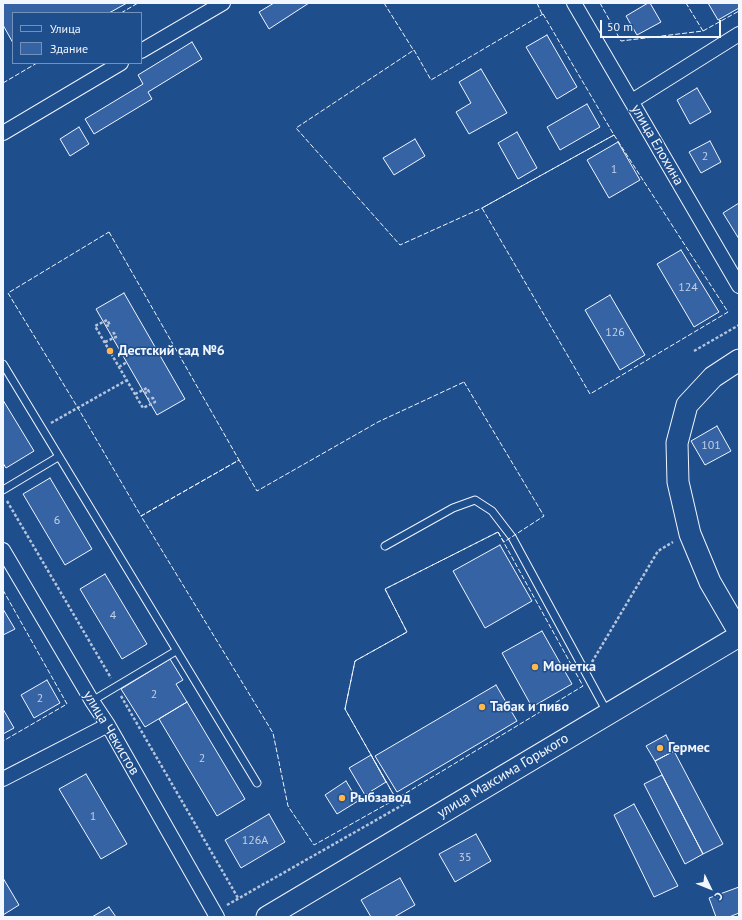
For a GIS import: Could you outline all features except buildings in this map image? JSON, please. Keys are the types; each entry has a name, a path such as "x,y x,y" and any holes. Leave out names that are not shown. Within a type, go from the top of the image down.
{"street":[{"path":"142,50 223,3"},
{"name":"улица Елохина","path":"574,3 739,286"},
{"path":"632,101 739,34"},
{"path":"3,133 119,64"},
{"path":"739,360 714,377 687,405 677,443 678,482 690,534 710,582 739,632"},
{"name":"улица Чекистов","path":"3,550 92,701 108,725 216,915"},
{"name":"улица Максима Горького","path":"267,917 739,636"},
{"path":"3,779 108,725"}],"lane":[{"path":"3,364 42,428 58,458 257,783"},
{"path":"3,490 58,458"},
{"path":"385,546 453,508 475,500 492,511 512,537 608,714"},
{"path":"92,701 176,651"}],"path":[{"path":"106,326 110,325 107,320 95,326 143,408 155,402 152,398 148,399"},
{"path":"694,351 739,325"},
{"path":"104,342 116,337 114,333 110,334"},
{"path":"119,366 127,362"},
{"path":"42,428 127,380"},
{"path":"135,394 147,388 149,392 144,393"},
{"path":"586,672 658,551 667,544 690,534"},
{"path":"216,915 406,803"}],"fence":[{"path":"123,12 138,3"},
{"path":"384,3 414,51"},
{"path":"537,3 542,14"},
{"path":"600,3 621,41 703,31 686,3"},
{"path":"703,31 739,11"},
{"path":"543,14 614,135 482,208 400,245 296,128 414,50 431,80 543,14"},
{"path":"3,83 35,64"},
{"path":"614,135 728,312 590,394 482,208 614,135"},
{"path":"109,232 239,460 141,516 78,408 8,293 109,232"},
{"path":"464,382 544,516 504,542 498,532 385,589 407,632 355,661 345,709 396,799 314,845 288,806 273,733 141,516 239,460 257,491 378,422 464,382"},
{"path":"498,532 583,686 396,799 345,709 355,661 407,632 385,589 498,532"},
{"path":"3,590 67,704 3,741"}],"place":[{"name":"Дестский сад №6","path":"110,351"},
{"name":"Монетка","path":"535,667"},
{"name":"Табак и пиво","path":"482,707"},
{"name":"Гермес","path":"660,748"},
{"name":"Рыбзавод","path":"342,798"}]}
